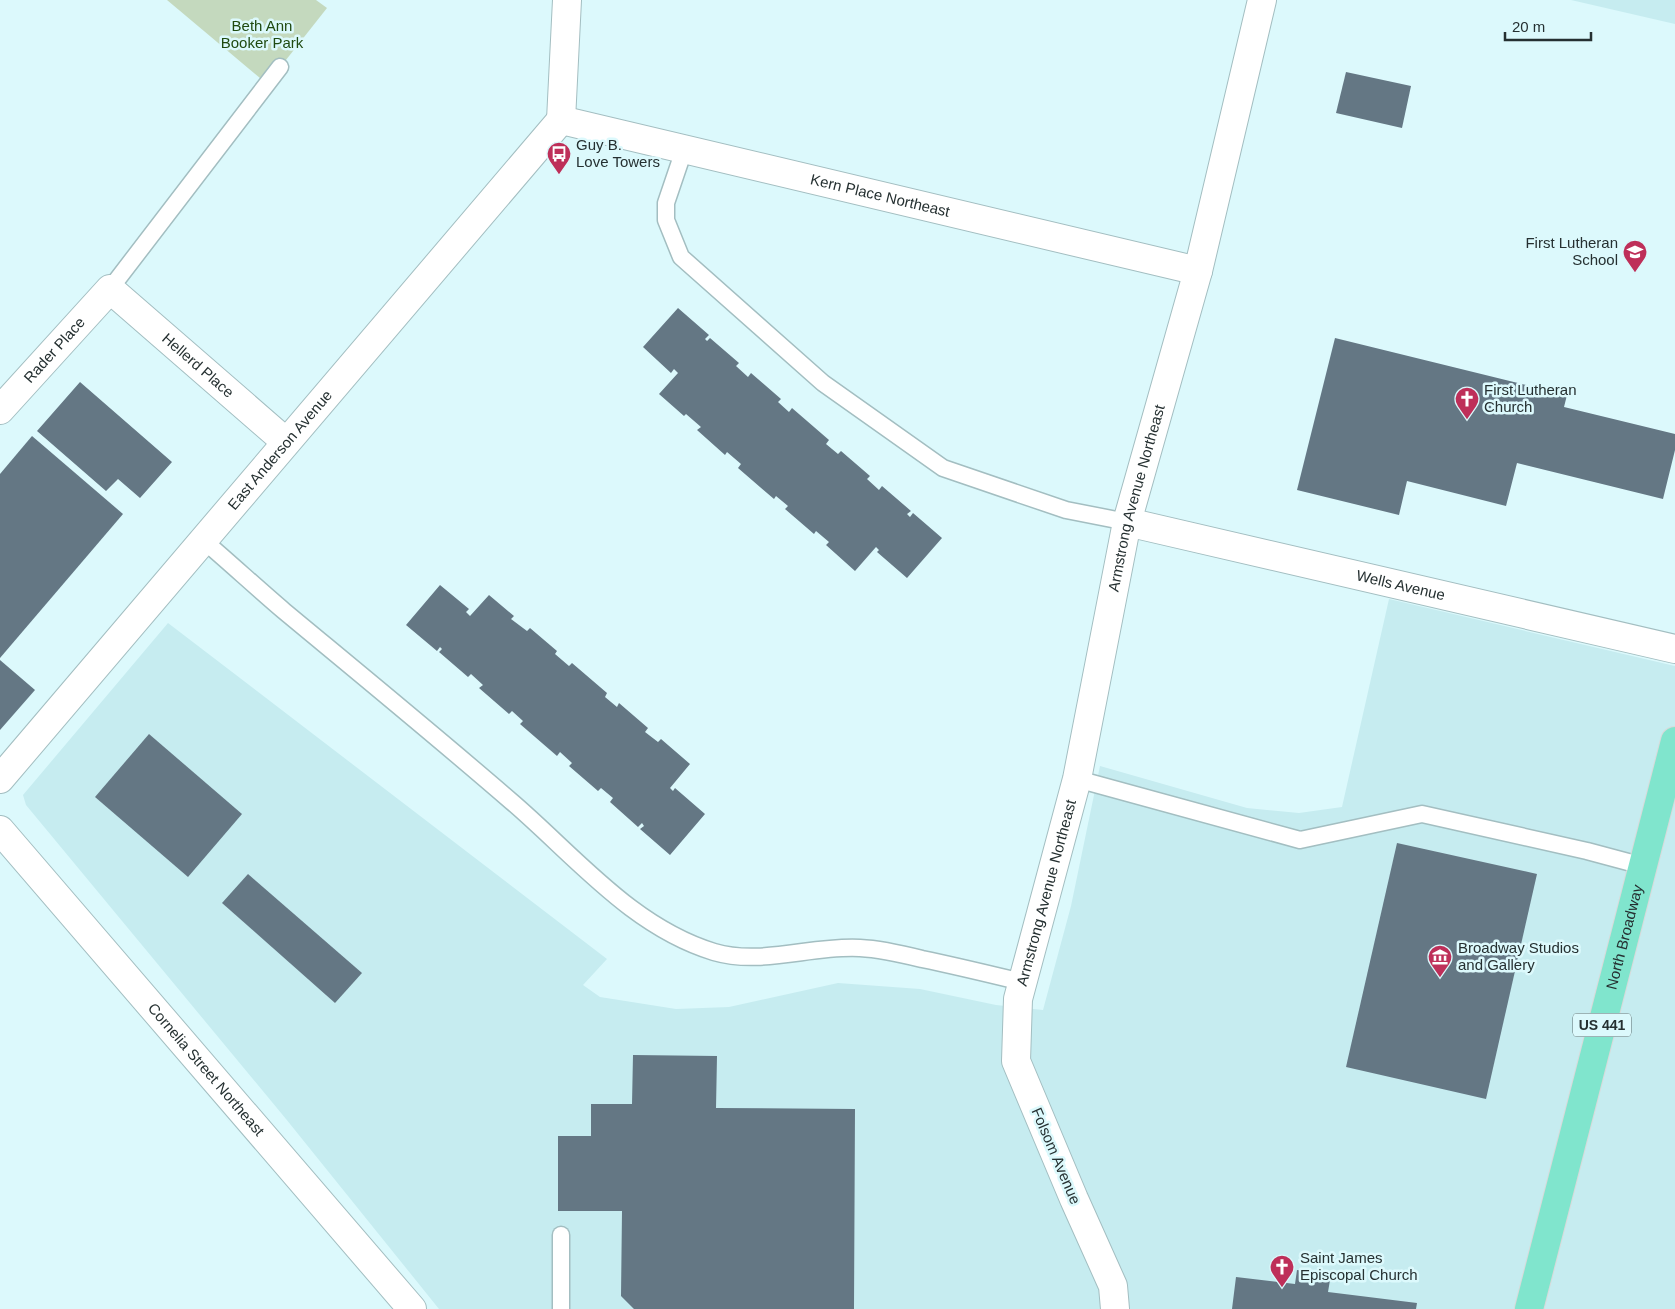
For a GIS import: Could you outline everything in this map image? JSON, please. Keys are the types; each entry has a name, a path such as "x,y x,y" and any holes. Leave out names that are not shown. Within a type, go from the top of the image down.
{"main road":[{"name":"North Broadway","path":"1529,1309 1675,741"}],"street":[{"path":"561,120 567,0"},
{"name":"Armstrong Avenue Northeast","path":"1020,991 1077,779 1127,522 1198,271 1258,1"},
{"name":"Kern Place Northeast","path":"561,120 1198,271"},
{"name":"East Anderson Avenue","path":"0,778 561,120"},
{"name":"Rader Place","path":"0,410 110,289"},
{"name":"Hellerd Place","path":"110,289 286,442"},
{"name":"Wells Avenue","path":"1127,522 1675,650"},
{"name":"Cornelia Street Northeast","path":"0,830 412,1309"},
{"name":"Folsom Avenue","path":"1020,991 1016,1061 1113,1286 1115,1309"}],"lane":[{"path":"110,289 280,67"},
{"path":"684,150 666,203 666,220 681,257 824,383 943,468 1066,510 1127,522"},
{"path":"203,540 514,804 627,906 658,927 699,946 735,957 760,957 839,948 862,948 886,951 1020,991"},
{"path":"1077,779 1300,840 1422,814 1587,851 1643,866"},
{"path":"561,1235 561,1309"}],"shaded area":[{"path":"1571,0 1675,0 1675,24"},
{"path":"1389,599 1675,666 1675,1309 439,1309 286,1119 26,805 23,795 168,623 607,959 583,985 600,997 676,1009 729,1007 838,983 920,989 996,1005 1043,1010 1071,906 1100,766 1247,808 1299,813 1342,807"}],"green space":[{"name":"Beth Ann Booker Park","path":"167,0 316,0 327,8 267,84"}],"building":[{"path":"1346,72 1411,86 1402,128 1336,113"},
{"path":"678,308 709,335 705,339 707,341 710,338 739,363 736,366 748,377 751,373 781,399 778,402 789,412 792,408 829,440 826,444 838,454 841,451 870,476 867,479 879,490 882,486 911,511 907,514 910,517 913,513 942,538 907,578 877,552 879,550 876,547 855,571 826,545 829,542 816,531 814,534 785,509 788,506 776,496 774,499 738,468 741,464 727,452 725,455 697,430 701,427 686,414 684,416 659,394 678,373 674,369 671,373 643,347"},
{"name":"First Lutheran Church","path":"1335,338 1567,395 1564,407 1675,434 1675,450 1663,499 1517,463 1506,506 1407,481 1399,515 1297,490"},
{"path":"80,382 172,462 140,498 118,479 106,491 37,431"},
{"path":"32,436 123,514 0,658 0,474"},
{"path":"440,585 469,609 466,612 470,616 489,595 514,616 511,619 527,631 530,628 557,651 555,654 569,666 572,663 607,693 605,697 617,707 619,703 648,728 645,732 658,742 661,739 690,764 670,788 673,791 675,788 705,814 670,855 640,829 644,826 642,823 638,827 610,802 613,798 601,788 598,791 569,766 572,763 560,752 557,756 520,724 523,721 512,711 509,714 479,688 483,685 471,674 468,677 439,652 442,649 440,647 437,651 406,625"},
{"path":"0,660 35,690 0,730"},
{"path":"149,734 242,814 188,877 95,797"},
{"path":"1397,843 1537,874 1486,1099 1346,1067"},
{"path":"248,874 362,973 335,1003 222,903"},
{"path":"633,1055 717,1056 716,1108 855,1109 854,1309 634,1309 621,1296 622,1211 558,1211 558,1136 591,1136 591,1104 632,1104"},
{"name":"Saint James Episcopal Church","path":"1297,1270 1331,1274 1328,1292 1417,1303 1416,1309 1232,1309 1236,1277 1295,1284"}],"place":[{"name":"Guy B. Love Towers","path":"559,175"},
{"name":"First Lutheran School","path":"1635,273"},
{"name":"First Lutheran Church","path":"1467,420"},
{"name":"Broadway Studios and Gallery","path":"1440,978"},
{"name":"Saint James Episcopal Church","path":"1282,1288"}]}
